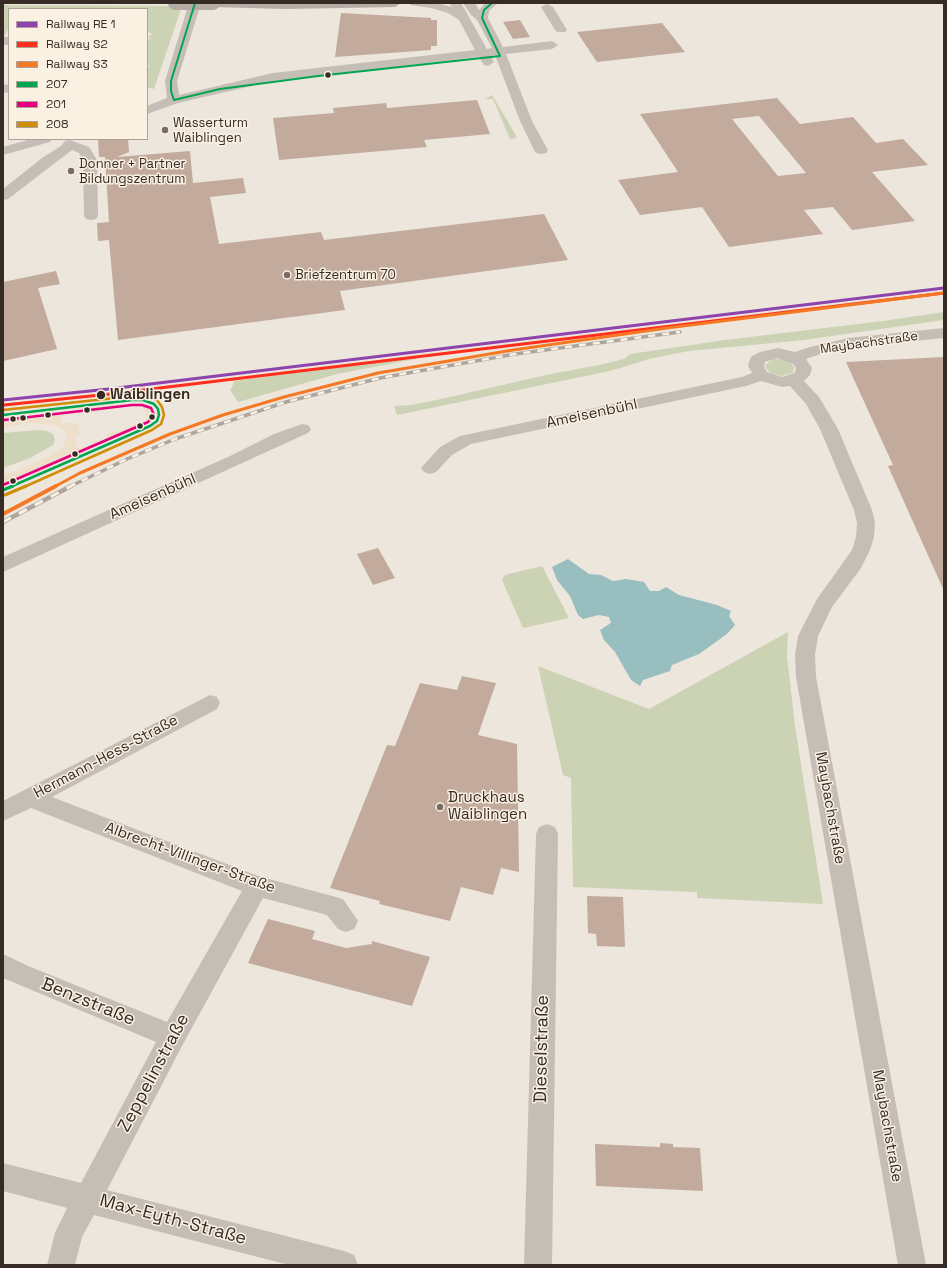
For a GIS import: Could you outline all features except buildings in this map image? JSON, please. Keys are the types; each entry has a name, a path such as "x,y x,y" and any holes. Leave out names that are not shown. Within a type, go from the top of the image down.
{"main road":[{"path":"166,3 285,5 395,3"}],"street":[{"path":"174,100 171,91 171,81 195,3"},
{"path":"415,3 439,7 452,11 464,18"},
{"path":"456,3 485,58"},
{"path":"469,3 475,13 482,18 499,53 526,121 541,150"},
{"path":"482,18 484,10 492,3"},
{"path":"547,7 561,30"},
{"path":"458,58 478,61 499,53 551,48"},
{"path":"148,110 174,100 220,90 458,58 485,58"},
{"path":"500,86 517,116 526,121"},
{"path":"3,147 21,140"},
{"path":"3,151 42,140"},
{"path":"3,196 47,161 66,149 69,141 84,150 90,160 91,216"},
{"name":"Maybachstraße","path":"795,358 816,350 848,343 944,333"},
{"path":"778,353 795,358 802,365 804,372 799,378 794,380 776,381 761,375 756,366 758,360 762,357 778,353"},
{"name":"Ameisenbühl","path":"430,468 446,451 466,440 746,381 761,375"},
{"name":"Maybachstraße","path":"794,380 813,401 829,429 863,510 866,523 866,537 861,550 854,563 824,604 808,636 805,655 806,677 912,1265"},
{"name":"Ameisenbühl","path":"3,565 302,429"},
{"name":"Hermann-Hess-Straße","path":"3,812 210,703"},
{"name":"Albrecht-Villinger-Straße","path":"29,798 257,886 335,906 346,921"},
{"name":"Dieselstraße","path":"538,1265 547,834"},
{"name":"Zeppelinstraße","path":"61,1265 69,1233 173,1037 257,886"},
{"name":"Benzstraße","path":"3,966 19,974 173,1037"},
{"name":"Max-Eyth-Straße","path":"3,1177 344,1265"}],"green space":[{"path":"3,5 182,6 154,89 148,87 148,67 150,66 148,65 148,40 151,38 148,37 152,34 148,32 148,8 8,8 8,30 3,38"},
{"path":"492,95 517,138 510,139 493,99 485,99"},
{"path":"944,312 944,320 804,340 689,351 653,358 610,371 397,415 394,406 412,405 551,374 599,365 624,359 630,354 725,340"},
{"path":"415,357 416,359 337,374 238,402 230,390 234,381"},
{"path":"773,359 782,359 790,362 794,367 793,373 781,376 772,374 768,371 765,365"},
{"path":"38,430 47,431 53,434 55,439 53,445 30,458 3,468 3,433"},
{"path":"542,566 569,618 523,628 502,580 505,575"},
{"path":"788,632 787,656 795,726 823,904 697,898 697,892 573,887 571,778 563,775 538,666 649,709"}],"shaded area":[{"path":"144,403 149,406 153,416 151,421 132,431 3,486 3,475 14,472 56,453 63,447 67,437 64,430 56,425 30,423 3,427 3,419 111,405","holes":["119,406 142,406 147,418 143,422 132,425 129,428 107,434 108,438 91,442 91,445 78,448 74,437 80,435 77,423 62,423 60,418 63,413 77,410 90,414"]}],"water":[{"path":"568,559 589,574 601,575 613,581 626,579 644,582 650,591 659,591 666,587 679,595 717,605 731,611 729,616 735,625 727,634 699,654 672,665 670,671 643,680 640,686 631,680 615,652 604,640 600,630 611,623 609,617 599,615 583,619 578,615 570,596 557,580 552,567"}],"railway":[{"path":"70,486 127,459 175,439 286,402 380,378 515,354 680,332"},
{"path":"3,522 70,486"}],"transit line":[{"name":"207","path":"174,100 171,91 171,81 195,3"},
{"name":"207","path":"174,100 220,89 318,76 500,56 482,18 484,10 492,3"},
{"path":"3,400 109,389 944,288"},
{"name":"208","path":"3,410 143,395 157,400 162,407 164,415 161,424 152,430 5,495"},
{"name":"207","path":"3,415 132,400 143,400 154,404 158,409 159,415 157,421 150,426 3,490"},
{"name":"201","path":"3,485 148,422 154,415 151,408 142,405 132,405 4,420"}],"rail line":[{"name":"S2","path":"4,405 110,394 944,293"},
{"name":"S3","path":"3,514 80,473 170,434 223,415 284,397 378,373 513,350 667,328 944,293"}],"place":[{"name":"Wasserturm Waiblingen","path":"165,130"},
{"name":"Donner + Partner Bildungszentrum","path":"71,171"},
{"name":"Briefzentrum 70","path":"287,275"},
{"name":"Waiblingen","path":"101,395"},
{"name":"Druckhaus Waiblingen","path":"440,807"}]}
